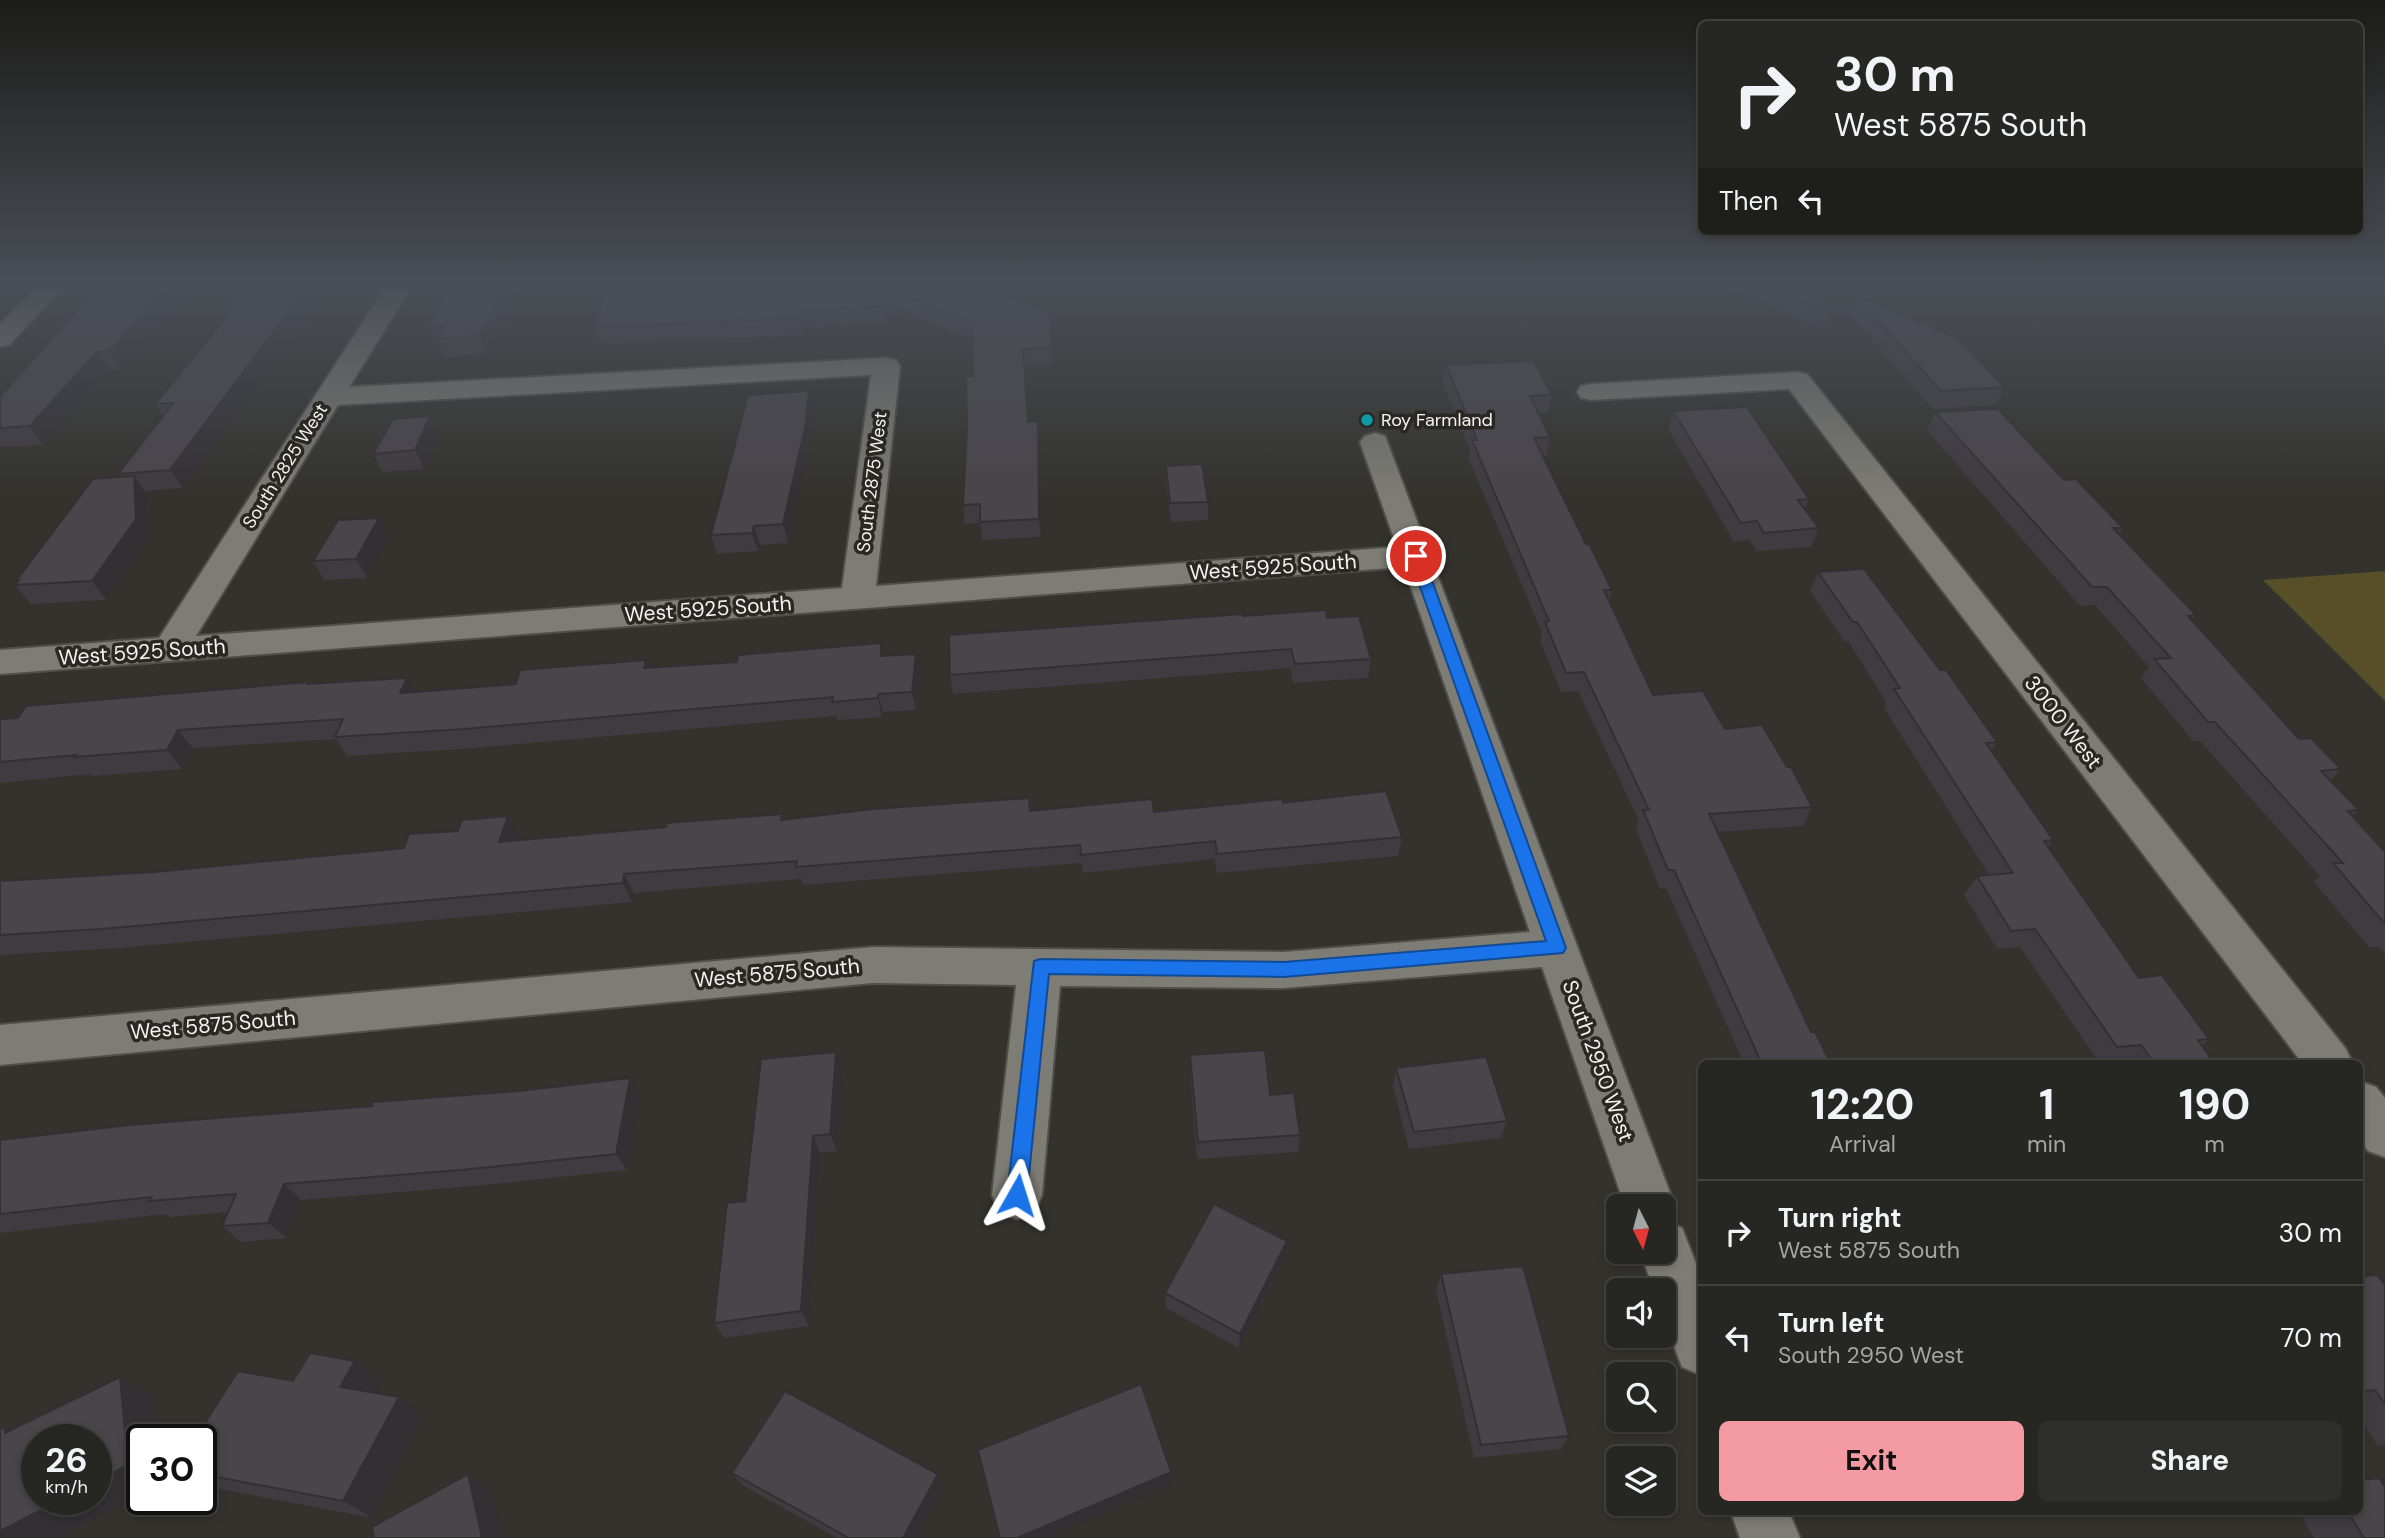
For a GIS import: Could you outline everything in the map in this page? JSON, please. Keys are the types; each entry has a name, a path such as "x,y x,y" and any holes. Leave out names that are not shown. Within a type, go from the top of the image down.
{"street":[{"name":"South 2825 West","path":"170,649 355,355"},
{"name":"South 2875 West","path":"328,397 886,366 858,598"},
{"name":"3000 West","path":"1591,392 1797,380 2327,1060"},
{"name":"South 2950 West","path":"1375,442 1646,1194"},
{"name":"West 5925 South","path":"0,662 1416,556"},
{"name":"West 5875 South","path":"0,1045 873,965 1284,970 1557,948"},
{"path":"1017,1195 1040,966"},
{"path":"2363,1107 2385,1135"},
{"path":"1671,1264 1698,1340"},
{"path":"1761,1515 1770,1538"}],"shaded area":[{"path":"2385,571 2385,701 2263,580"}],"building":[{"path":"38,355 94,355 30,426 0,428 0,396"},
{"path":"196,355 256,355 170,470 118,474 173,403 155,404"},
{"path":"973,355 1023,355 1028,422 1038,421 1039,519 980,522 980,504 963,505 967,428 966,376 973,376"},
{"path":"1909,355 1973,355 2005,387 1941,391"},
{"path":"1534,361 1552,395 1530,396 1550,437 1534,438 1586,544 1589,544 1612,590 1604,590 1653,695 1703,691 1725,729 1762,725 1787,767 1791,767 1812,807 1709,814 1811,1032 1815,1032 1829,1060 1760,1060 1674,870 1668,870 1643,810 1649,810 1584,672 1566,673 1545,622 1549,621 1472,440 1477,440 1446,365"},
{"path":"809,391 805,428 783,524 754,526 752,533 711,535 748,395"},
{"path":"1747,407 1809,499 1798,500 1819,528 1764,533 1757,521 1741,523 1673,411"},
{"path":"1998,409 2064,480 2076,479 2123,528 2113,528 2196,615 2188,616 2299,739 2311,738 2341,769 2321,771 2359,810 2348,811 2385,852 2385,924 2333,863 2343,863 2215,722 2208,722 2154,659 2171,658 2107,587 2092,587 1935,412"},
{"path":"430,416 415,450 373,454 393,419"},
{"path":"1202,464 1208,502 1170,503 1166,466"},
{"path":"134,476 136,519 92,581 15,585 93,479"},
{"path":"379,518 356,559 313,561 338,520"},
{"path":"1864,569 1940,670 1946,670 1997,742 1986,743 2053,840 2044,841 2139,978 2162,975 2209,1039 2198,1040 2212,1060 2152,1060 2141,1045 2117,1047 2035,929 2011,931 1977,876 2013,873 1894,689 1900,688 1857,622 1853,622 1818,572"},
{"path":"1326,610 1327,618 1359,616 1371,659 1295,664 1291,649 950,675 949,635"},
{"path":"881,643 881,656 916,654 912,692 878,694 878,698 832,702 833,697 464,729 335,737 343,719 178,730 167,750 0,762 0,719 18,718 26,706 308,682 307,684 407,678 400,693 516,684 520,670 646,660 644,668 737,662 738,655"},
{"path":"1386,791 1402,837 1217,854 1215,841 1081,855 1080,845 796,867 797,861 624,874 623,883 101,929 0,935 0,881 155,872 404,848 409,834 458,831 462,820 508,816 499,842 666,827 667,823 782,814 781,820 873,809 1029,798 1030,811 1152,799 1154,812 1282,799 1283,803"},
{"path":"1265,1050 1270,1095 1294,1093 1300,1135 1198,1142 1190,1055"},
{"path":"836,1052 830,1134 813,1136 801,1311 714,1323 727,1203 745,1201 761,1059"},
{"path":"1486,1057 1507,1121 1414,1132 1396,1068"},
{"path":"630,1078 616,1154 284,1184 268,1223 222,1226 236,1194 149,1201 151,1197 0,1214 0,1140 130,1125 372,1106 373,1102 519,1091"},
{"path":"1214,1204 1287,1241 1240,1334 1165,1293"},
{"path":"1523,1266 1569,1436 1481,1445 1441,1274"},
{"path":"2377,1275 2385,1285 2385,1404 2375,1390 2363,1392 2363,1276"},
{"path":"310,1353 355,1361 340,1387 399,1397 343,1501 217,1477 217,1424 204,1424 238,1371 293,1381"},
{"path":"120,1377 126,1466 112,1474 112,1424 23,1424"},
{"path":"1141,1384 1171,1472 1017,1538 1000,1538 978,1450"},
{"path":"785,1391 938,1474 903,1538 849,1538 732,1473"},
{"path":"21,1425 21,1515 31,1515 0,1531 0,1429 5,1427 5,1433"},
{"path":"468,1474 482,1538 374,1538 372,1527"},
{"path":"2379,1478 2385,1487 2385,1538 2364,1538 2350,1515 2363,1515 2363,1480"}],"place":[{"name":"Roy Farmland","path":"1367,420"}],"route":[{"path":"1017,1195 1040,966 1284,970 1557,948 1416,556"}]}
